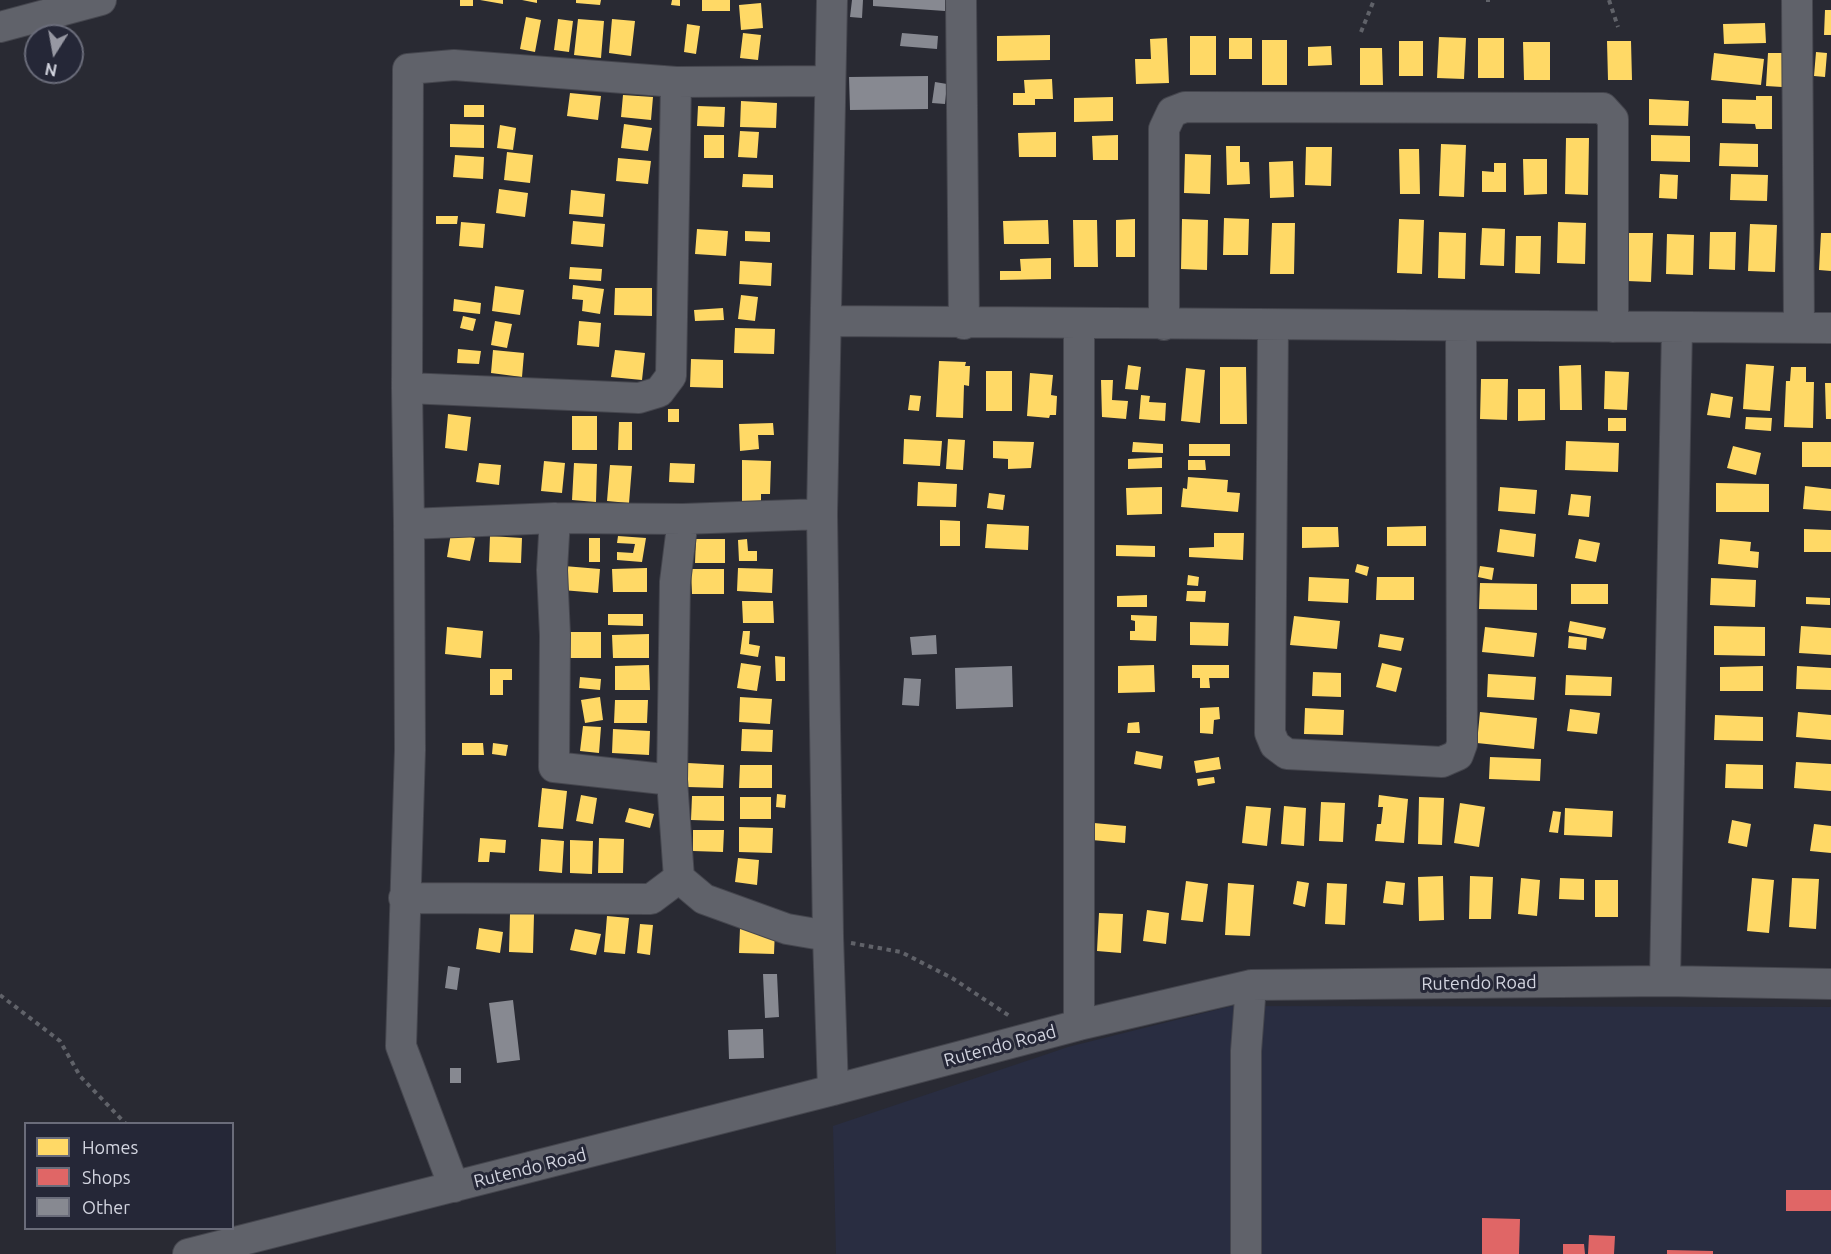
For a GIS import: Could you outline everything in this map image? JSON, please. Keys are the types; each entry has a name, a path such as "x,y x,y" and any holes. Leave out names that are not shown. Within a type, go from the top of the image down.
{"street":[{"path":"0,27 101,0"},
{"path":"832,0 822,514 828,936 833,1090"},
{"path":"961,0 964,324"},
{"path":"1797,0 1799,328"},
{"path":"454,1187 401,1046 410,750 407,388 408,69 454,65 676,82 829,81"},
{"path":"407,388 639,399 659,392 671,376 676,82"},
{"path":"1164,325 1164,129 1172,112 1185,107 1602,108 1613,119 1613,327"},
{"path":"827,321 964,324 1831,328"},
{"path":"1079,324 1079,1025"},
{"path":"1273,325 1270,733 1275,745 1287,754 1442,762 1458,755 1462,744 1461,326"},
{"path":"1665,981 1677,328"},
{"path":"409,524 555,518 683,519 822,514"},
{"path":"555,518 552,570 555,635 554,767 672,780"},
{"path":"683,519 675,582 672,780 679,878 704,899 787,929 828,936"},
{"path":"404,898 651,899 679,878"},
{"name":"Rutendo Road","path":"188,1254 1079,1025 1251,985 1665,981 1831,984"},
{"path":"1246,1254 1246,1051 1251,985"}],"path":[{"path":"1361,32 1374,0"},
{"path":"1609,0 1618,27"},
{"path":"828,936 864,946 901,952 952,978 1039,1036"},
{"path":"0,996 60,1041 80,1076 124,1122"}],"shaded area":[{"path":"1232,1006 1831,1007 1831,1254 836,1254 833,1126 1068,1047"}],"building: Homes":[{"path":"460,0 473,0 473,6 460,6"},
{"path":"480,0 503,0 503,4"},
{"path":"576,0 601,0 600,5 576,3"},
{"path":"672,0 680,0 680,6 671,5"},
{"path":"702,0 730,0 730,11 702,11"},
{"path":"761,3 763,28 741,30 739,5"},
{"path":"1825,10 1831,10 1831,35 1824,35"},
{"path":"526,17 541,20 535,52 520,49"},
{"path":"558,19 573,21 569,52 554,50"},
{"path":"578,19 604,21 601,58 574,55"},
{"path":"612,19 635,21 631,56 609,53"},
{"path":"1765,23 1766,43 1724,44 1723,24"},
{"path":"687,24 700,26 696,54 684,52"},
{"path":"743,33 761,35 758,60 740,58"},
{"path":"1050,35 1050,60 997,61 997,36"},
{"path":"1190,36 1216,36 1216,75 1190,75"},
{"path":"1439,37 1466,38 1464,79 1437,78"},
{"path":"1167,38 1169,83 1136,84 1135,59 1151,59 1150,39"},
{"path":"1229,38 1252,38 1252,59 1229,59"},
{"path":"1478,38 1504,38 1504,78 1478,78"},
{"path":"1262,40 1287,40 1287,85 1262,85"},
{"path":"1399,41 1423,41 1423,76 1399,76"},
{"path":"1607,41 1631,41 1632,80 1608,80"},
{"path":"1523,42 1550,42 1550,80 1524,80"},
{"path":"1331,46 1332,65 1308,66 1308,47"},
{"path":"1360,48 1382,48 1383,85 1360,85"},
{"path":"1816,52 1827,53 1825,77 1814,76"},
{"path":"1714,53 1764,59 1761,85 1711,80"},
{"path":"1768,53 1783,53 1782,87 1766,86"},
{"path":"1052,79 1053,99 1035,99 1035,105 1013,105 1013,93 1025,93 1024,80"},
{"path":"570,93 601,96 598,120 567,116"},
{"path":"623,95 653,97 651,120 621,117"},
{"path":"1756,96 1772,96 1772,129 1756,129 1755,124 1722,123 1722,99 1756,100"},
{"path":"1113,97 1113,121 1074,122 1074,98"},
{"path":"1649,99 1689,101 1688,126 1649,125"},
{"path":"741,101 777,103 776,128 740,127"},
{"path":"464,105 484,105 484,117 464,117"},
{"path":"698,106 725,107 724,127 697,126"},
{"path":"450,124 484,125 484,148 450,147"},
{"path":"624,124 652,128 648,151 621,148"},
{"path":"500,125 516,128 513,150 497,148"},
{"path":"740,131 759,132 757,158 738,157"},
{"path":"1056,132 1056,157 1019,157 1018,133"},
{"path":"704,135 724,135 724,158 704,158"},
{"path":"1118,135 1118,160 1093,160 1092,136"},
{"path":"1651,135 1690,136 1690,162 1651,161"},
{"path":"1566,138 1589,138 1588,195 1565,194"},
{"path":"1720,143 1758,144 1758,167 1719,166"},
{"path":"1441,144 1466,145 1464,197 1439,196"},
{"path":"1226,146 1240,146 1240,162 1249,162 1250,184 1227,185"},
{"path":"1306,147 1332,147 1331,186 1305,185"},
{"path":"1399,149 1419,149 1420,194 1400,194"},
{"path":"507,152 533,155 530,183 504,180"},
{"path":"1185,154 1211,155 1210,194 1184,193"},
{"path":"455,155 484,157 483,179 453,177"},
{"path":"618,158 651,161 648,184 616,181"},
{"path":"1523,159 1547,159 1547,194 1524,195"},
{"path":"1293,161 1294,197 1270,198 1269,162"},
{"path":"1494,163 1506,163 1506,192 1482,192 1482,171 1494,172"},
{"path":"743,174 773,175 773,188 742,187"},
{"path":"1660,174 1678,175 1677,199 1659,198"},
{"path":"1731,174 1768,175 1767,201 1730,200"},
{"path":"499,189 528,193 525,217 496,213"},
{"path":"571,190 605,194 603,217 569,214"},
{"path":"436,216 458,216 457,224 436,224"},
{"path":"1224,218 1249,219 1248,255 1223,255"},
{"path":"1135,219 1135,257 1116,257 1116,220"},
{"path":"1182,219 1208,220 1207,270 1181,269"},
{"path":"1399,219 1424,220 1422,274 1397,273"},
{"path":"1048,220 1049,244 1004,244 1003,221"},
{"path":"1073,220 1097,220 1098,267 1074,267"},
{"path":"573,221 605,224 603,247 571,244"},
{"path":"461,222 485,224 483,248 459,246"},
{"path":"1558,222 1586,223 1585,264 1557,263"},
{"path":"1272,223 1295,223 1294,274 1270,274"},
{"path":"1750,224 1777,225 1775,272 1748,271"},
{"path":"1482,228 1505,229 1504,266 1480,265"},
{"path":"697,229 728,231 726,256 695,254"},
{"path":"745,231 770,232 770,242 745,241"},
{"path":"1439,232 1466,233 1465,279 1438,278"},
{"path":"1710,232 1736,232 1735,270 1709,269"},
{"path":"1629,233 1653,233 1651,282 1627,281"},
{"path":"1821,233 1831,233 1831,271 1819,270"},
{"path":"1667,234 1694,235 1693,275 1666,274"},
{"path":"1516,236 1541,236 1540,274 1515,273"},
{"path":"1051,258 1051,279 1000,280 1000,271 1021,271 1020,259"},
{"path":"740,261 772,263 771,286 739,284"},
{"path":"570,267 602,269 601,281 569,279"},
{"path":"573,285 604,289 600,314 582,311 583,300 572,299"},
{"path":"495,286 524,290 520,315 492,311"},
{"path":"615,288 652,288 652,316 614,315"},
{"path":"741,295 758,297 755,321 738,319"},
{"path":"454,299 481,303 480,314 453,311"},
{"path":"723,308 724,320 695,321 694,310"},
{"path":"463,316 476,319 473,331 460,328"},
{"path":"495,321 512,324 507,348 491,345"},
{"path":"579,321 601,323 599,347 577,345"},
{"path":"735,328 775,329 774,354 734,353"},
{"path":"458,349 481,351 479,364 457,363"},
{"path":"493,350 524,353 522,377 491,373"},
{"path":"615,350 645,353 642,380 611,377"},
{"path":"691,359 723,360 723,388 690,387"},
{"path":"939,361 966,362 965,366 970,366 969,386 964,385 963,418 936,417"},
{"path":"1746,364 1774,366 1770,411 1743,409"},
{"path":"1128,365 1141,367 1138,390 1125,389"},
{"path":"1581,365 1582,410 1560,410 1559,366"},
{"path":"1220,367 1246,367 1247,424 1220,424"},
{"path":"1791,367 1806,367 1806,382 1814,382 1813,428 1784,427 1786,381 1790,381"},
{"path":"1186,368 1205,370 1200,423 1181,421"},
{"path":"986,371 1012,371 1012,411 986,411"},
{"path":"1605,371 1629,372 1627,410 1604,409"},
{"path":"1030,373 1053,375 1051,395 1057,396 1056,415 1050,415 1049,418 1027,416"},
{"path":"1481,379 1508,379 1507,420 1480,419"},
{"path":"1101,380 1113,380 1112,400 1128,401 1126,419 1102,417"},
{"path":"1825,383 1831,383 1831,419 1826,419"},
{"path":"1518,389 1545,389 1545,420 1518,421"},
{"path":"1711,393 1733,397 1730,418 1707,415"},
{"path":"910,395 921,396 919,411 908,410"},
{"path":"1141,395 1150,396 1149,402 1166,403 1165,421 1139,419"},
{"path":"668,409 679,409 679,422 668,422"},
{"path":"448,414 471,417 467,451 445,448"},
{"path":"572,416 597,416 597,450 572,450"},
{"path":"1746,417 1772,418 1771,431 1745,429"},
{"path":"1608,418 1626,418 1626,431 1608,431"},
{"path":"619,422 632,422 632,450 618,450"},
{"path":"773,423 774,435 758,435 759,449 740,451 739,424"},
{"path":"904,439 942,441 940,466 903,464"},
{"path":"948,439 965,440 963,470 946,469"},
{"path":"993,441 1034,442 1031,468 1008,469 1008,459 993,458"},
{"path":"1566,441 1619,443 1618,472 1565,470"},
{"path":"1133,442 1163,444 1163,453 1132,452"},
{"path":"1802,442 1831,442 1831,467 1802,467"},
{"path":"1189,444 1230,444 1230,456 1189,456"},
{"path":"1733,446 1761,453 1756,475 1727,468"},
{"path":"1162,457 1162,468 1128,469 1128,459"},
{"path":"742,460 771,461 770,494 761,494 761,505 742,504"},
{"path":"1188,460 1205,460 1206,470 1188,470"},
{"path":"544,461 565,463 562,493 541,491"},
{"path":"479,463 501,465 499,485 476,482"},
{"path":"574,463 597,464 596,502 572,500"},
{"path":"670,463 695,464 694,483 669,482"},
{"path":"610,465 632,466 629,503 607,501"},
{"path":"1188,477 1228,480 1227,492 1240,493 1238,512 1181,507 1183,488 1187,489"},
{"path":"918,482 957,484 956,507 917,506"},
{"path":"1716,483 1769,484 1769,512 1716,512"},
{"path":"1805,486 1831,489 1831,511 1803,509"},
{"path":"1162,487 1162,514 1127,515 1126,488"},
{"path":"1500,487 1537,490 1535,514 1498,511"},
{"path":"989,493 1005,495 1003,510 987,508"},
{"path":"1571,494 1591,496 1589,517 1568,515"},
{"path":"940,520 960,521 960,546 940,546"},
{"path":"987,524 1029,526 1028,550 985,548"},
{"path":"1426,526 1426,546 1387,546 1387,527"},
{"path":"1302,527 1338,527 1339,547 1302,548"},
{"path":"1500,529 1536,534 1534,557 1497,552"},
{"path":"1804,529 1831,530 1831,552 1804,552"},
{"path":"451,533 475,538 470,561 447,557"},
{"path":"1214,533 1244,533 1243,560 1189,557 1189,548 1214,547"},
{"path":"490,536 522,538 521,563 489,562"},
{"path":"618,536 646,538 642,562 617,560 617,552 633,553 635,544 617,543"},
{"path":"589,538 600,538 600,562 589,562"},
{"path":"696,539 725,539 725,563 695,563"},
{"path":"747,539 748,551 757,551 757,561 739,561 738,540"},
{"path":"1579,539 1600,543 1596,562 1575,558"},
{"path":"1720,539 1751,542 1750,551 1759,552 1758,568 1718,564"},
{"path":"1116,545 1155,546 1155,557 1116,556"},
{"path":"1357,564 1369,567 1367,576 1355,572"},
{"path":"564,566 600,569 598,593 562,590"},
{"path":"1480,566 1494,568 1492,580 1478,577"},
{"path":"647,568 647,592 613,592 612,569"},
{"path":"738,568 773,569 772,593 737,591"},
{"path":"691,569 724,569 724,594 692,594"},
{"path":"1188,575 1199,577 1198,586 1187,585"},
{"path":"1309,577 1349,579 1348,603 1308,601"},
{"path":"1377,577 1414,577 1414,600 1376,600"},
{"path":"1711,578 1756,580 1755,607 1710,605"},
{"path":"1480,583 1537,584 1537,610 1479,609"},
{"path":"1571,584 1608,584 1608,604 1571,604"},
{"path":"1187,591 1206,591 1205,602 1186,601"},
{"path":"1147,595 1147,607 1117,607 1117,596"},
{"path":"1806,597 1830,598 1830,605 1806,604"},
{"path":"742,601 773,601 774,623 743,623"},
{"path":"608,614 643,614 643,626 608,625"},
{"path":"1131,615 1157,616 1156,641 1130,640 1130,631 1135,631 1135,621 1131,620"},
{"path":"1294,616 1340,621 1337,649 1290,645"},
{"path":"1570,621 1606,628 1603,639 1568,632"},
{"path":"1190,622 1229,623 1228,646 1190,645"},
{"path":"1714,626 1765,627 1765,656 1714,655"},
{"path":"1801,626 1831,628 1831,655 1799,653"},
{"path":"447,627 483,631 481,658 445,654"},
{"path":"1485,627 1537,633 1534,657 1482,652"},
{"path":"743,631 750,631 749,644 760,646 758,657 740,654"},
{"path":"567,632 601,632 601,658 568,658"},
{"path":"649,634 649,658 613,658 612,635"},
{"path":"1380,634 1404,638 1401,651 1378,647"},
{"path":"1569,636 1587,638 1586,650 1568,648"},
{"path":"775,656 785,657 785,681 776,681"},
{"path":"741,663 761,666 757,691 737,688"},
{"path":"1382,663 1402,668 1396,692 1376,687"},
{"path":"649,665 650,690 615,690 615,666"},
{"path":"1154,665 1155,692 1118,693 1118,666"},
{"path":"1192,665 1229,665 1229,678 1209,678 1210,688 1200,688 1200,678 1192,678"},
{"path":"1763,666 1763,691 1720,691 1720,667"},
{"path":"1797,666 1831,668 1831,690 1796,689"},
{"path":"490,669 512,669 512,680 503,680 503,695 490,695"},
{"path":"1313,672 1341,673 1341,697 1312,696"},
{"path":"1488,674 1536,677 1534,700 1487,697"},
{"path":"1566,675 1612,677 1611,696 1565,695"},
{"path":"580,677 601,679 600,690 579,688"},
{"path":"600,697 603,720 585,723 581,700"},
{"path":"740,697 772,699 770,724 739,722"},
{"path":"615,700 648,700 647,723 614,723"},
{"path":"1219,707 1220,719 1214,720 1213,734 1200,733 1200,708"},
{"path":"1305,708 1344,710 1343,735 1304,734"},
{"path":"1570,709 1600,713 1597,734 1567,731"},
{"path":"1480,712 1537,718 1534,749 1477,743"},
{"path":"1798,712 1831,715 1831,740 1796,737"},
{"path":"1715,715 1763,717 1763,741 1714,740"},
{"path":"1139,722 1140,733 1127,733 1128,723"},
{"path":"583,726 601,727 599,753 580,751"},
{"path":"613,729 650,731 649,755 612,753"},
{"path":"742,729 773,730 772,752 741,751"},
{"path":"462,743 483,743 484,755 462,755"},
{"path":"493,743 508,745 506,756 492,754"},
{"path":"1136,751 1163,756 1161,769 1134,764"},
{"path":"1219,757 1221,769 1196,773 1194,761"},
{"path":"1490,757 1541,759 1540,781 1489,779"},
{"path":"1796,762 1831,764 1831,791 1794,788"},
{"path":"688,763 724,765 723,788 687,787"},
{"path":"1726,764 1763,765 1763,789 1725,788"},
{"path":"740,765 772,765 772,788 739,788"},
{"path":"1214,777 1215,783 1198,786 1197,779"},
{"path":"542,788 567,791 563,829 538,827"},
{"path":"777,794 786,795 785,808 776,807"},
{"path":"581,795 597,798 593,824 576,821"},
{"path":"1379,795 1408,799 1404,843 1375,841 1377,824 1381,824 1383,807 1378,807"},
{"path":"692,796 724,796 724,821 691,820"},
{"path":"740,797 771,797 771,819 740,819"},
{"path":"1419,797 1444,798 1442,845 1418,844"},
{"path":"1321,802 1345,803 1343,842 1319,841"},
{"path":"1460,803 1485,807 1479,847 1454,843"},
{"path":"1246,806 1271,808 1267,846 1242,843"},
{"path":"1284,806 1306,808 1304,846 1281,844"},
{"path":"629,808 654,814 650,828 625,822"},
{"path":"1565,808 1613,811 1612,837 1564,835"},
{"path":"1553,811 1561,812 1558,833 1549,832"},
{"path":"1732,820 1751,824 1747,847 1728,843"},
{"path":"1094,823 1126,826 1125,843 1092,840"},
{"path":"1814,824 1831,826 1831,853 1810,851"},
{"path":"739,827 773,828 772,853 739,852"},
{"path":"693,830 724,830 723,852 693,851"},
{"path":"480,838 506,840 505,853 490,852 489,862 478,862"},
{"path":"599,838 624,839 623,873 598,873"},
{"path":"541,839 564,841 562,873 539,871"},
{"path":"570,840 593,841 592,874 570,873"},
{"path":"738,858 759,860 757,885 735,882"},
{"path":"1443,876 1444,920 1419,921 1418,877"},
{"path":"1470,876 1493,877 1491,919 1469,919"},
{"path":"1521,878 1540,880 1537,916 1518,914"},
{"path":"1560,878 1584,879 1584,900 1559,899"},
{"path":"1752,878 1774,880 1769,933 1747,931"},
{"path":"1792,878 1819,879 1816,929 1789,927"},
{"path":"1595,880 1618,880 1618,917 1595,917"},
{"path":"1186,881 1208,884 1203,922 1181,920"},
{"path":"1297,881 1309,883 1305,907 1293,904"},
{"path":"1386,881 1405,883 1403,905 1383,903"},
{"path":"1228,883 1254,885 1250,936 1225,935"},
{"path":"1327,883 1347,884 1345,925 1325,924"},
{"path":"1147,910 1169,913 1166,944 1143,941"},
{"path":"1099,913 1123,914 1121,953 1097,951"},
{"path":"510,914 534,914 533,953 509,952"},
{"path":"607,916 629,918 625,954 604,952"},
{"path":"640,924 653,925 650,955 637,953"},
{"path":"479,928 503,932 500,953 476,949"},
{"path":"740,928 775,929 774,954 739,953"},
{"path":"575,929 601,934 596,955 570,950"}],"building: Shops":[{"path":"1786,1190 1831,1190 1831,1211 1786,1211"},
{"path":"1482,1218 1520,1219 1519,1254 1482,1254"},
{"path":"1589,1235 1615,1236 1614,1254 1588,1254"},
{"path":"1563,1244 1584,1244 1585,1254 1563,1254"},
{"path":"1667,1250 1713,1251 1713,1254 1667,1254"}],"building: Other":[{"path":"852,0 863,0 862,18 850,17"},
{"path":"873,0 945,0 945,11 873,6"},
{"path":"902,33 938,36 937,49 900,46"},
{"path":"928,76 928,109 850,110 849,77"},
{"path":"935,82 947,84 945,104 932,103"},
{"path":"936,635 937,654 912,655 910,637"},
{"path":"1012,666 1013,707 956,709 955,668"},
{"path":"904,678 921,679 919,706 902,705"},
{"path":"448,966 460,968 457,990 445,988"},
{"path":"763,974 777,974 779,1017 765,1018"},
{"path":"513,1000 520,1060 497,1063 489,1003"},
{"path":"763,1029 764,1058 729,1059 728,1030"},
{"path":"450,1068 461,1068 461,1083 450,1083"}]}
